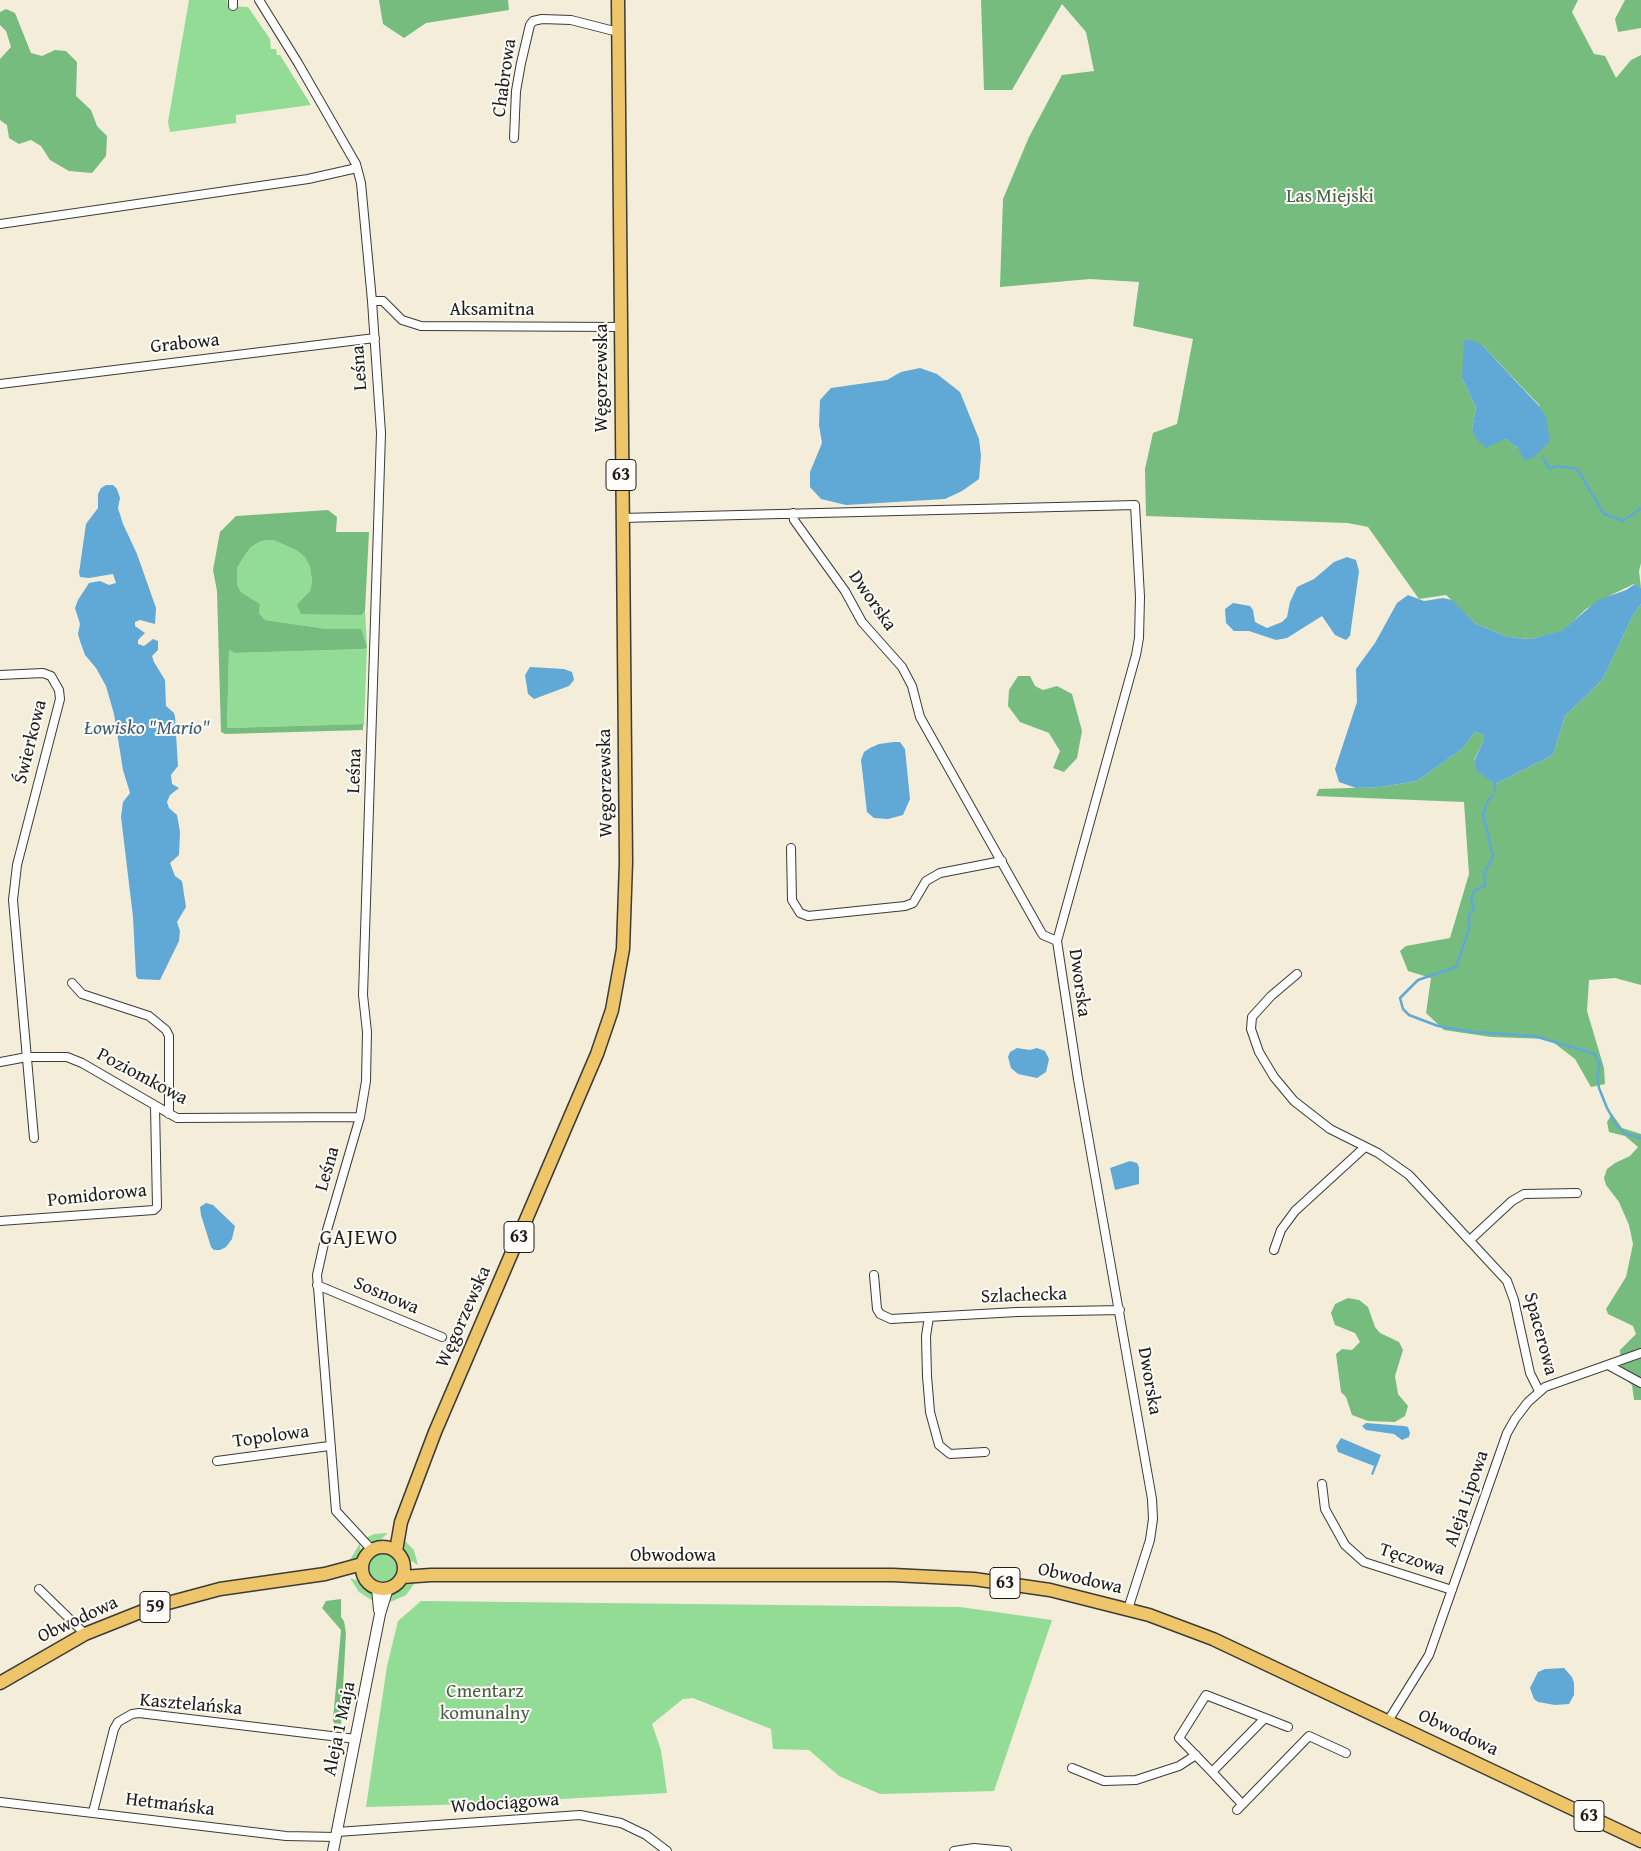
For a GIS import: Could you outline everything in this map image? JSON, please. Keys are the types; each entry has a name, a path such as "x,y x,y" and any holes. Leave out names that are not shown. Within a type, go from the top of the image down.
{"main road":[{"name":"Węgorzewska","path":"396,1551 401,1522 458,1378 597,1054 616,991 623,949 626,903 618,0"},
{"name":"Węgorzewska","path":"378,1548 401,1522"},
{"path":"378,1548 396,1551 403,1571 394,1586 382,1588 369,1583 363,1570 378,1548"},
{"name":"Obwodowa","path":"0,1683 85,1634 128,1616 197,1594 243,1584 363,1570"},
{"name":"Obwodowa","path":"403,1571 431,1575 935,1576 1022,1585 1128,1608 1213,1639 1641,1840"}],"street":[{"name":"Leśna","path":"259,0 328,114 357,168 361,183 372,301 381,433 363,995 367,1057 360,1117 319,1260 317,1285 336,1512 378,1548"},
{"name":"Chabrowa","path":"514,138 516,91 520,63 528,30 533,21 542,19 570,20 618,32"},
{"path":"0,224 289,182 357,168"},
{"name":"Aksamitna","path":"372,301 383,301 402,320 421,326 621,327"},
{"name":"Grabowa","path":"0,384 374,338"},
{"path":"622,518 1135,505 1140,597 1139,638 1136,655 1057,941"},
{"name":"Dworska","path":"793,513 794,520 846,591 862,622 893,655 908,676 920,717 1043,935 1057,941 1078,1079 1149,1477 1153,1519 1150,1540 1128,1608"},
{"name":"Świerkowa","path":"0,675 43,673 51,676 59,690 60,699 17,865 14,884 14,918 34,1138"},
{"path":"791,848 792,900 800,913 808,916 905,906 913,903 926,881 940,873 1002,861"},
{"name":"Spacerowa","path":"1297,974 1252,1016 1252,1039 1274,1077 1294,1102 1323,1125 1392,1161 1408,1175 1507,1281 1512,1290 1530,1373 1539,1392"},
{"path":"72,983 82,994 149,1016 166,1030 168,1036 169,1114"},
{"name":"Poziomkowa","path":"0,1062 26,1057 67,1057 82,1063 169,1114 188,1119 360,1117"},
{"name":"Pomidorowa","path":"0,1222 154,1210 157,1207 155,1106"},
{"path":"1274,1250 1281,1230 1295,1211 1366,1147"},
{"path":"1470,1240 1512,1201 1524,1194 1578,1193"},
{"name":"Szlachecka","path":"874,1275 875,1301 880,1314 891,1319 1016,1312 1120,1310"},
{"name":"Sosnowa","path":"317,1285 442,1337"},
{"path":"929,1317 926,1336 927,1376 930,1412 939,1444 950,1454 985,1452"},
{"name":"Aleja Lipowa","path":"1388,1721 1429,1655 1507,1434 1528,1402 1555,1382 1641,1353"},
{"path":"1608,1364 1641,1383"},
{"name":"Topolowa","path":"218,1461 329,1446"},
{"name":"Tęczowa","path":"1322,1484 1326,1509 1341,1538 1345,1545 1364,1562 1452,1590"},
{"name":"Aleja 1 Maja","path":"332,1851 380,1614 382,1588"},
{"path":"39,1589 85,1634"},
{"path":"1288,1727 1206,1695 1179,1738 1212,1772 1240,1807 1309,1736 1346,1753"},
{"name":"Kasztelańska","path":"93,1812 114,1729 118,1722 132,1714 139,1713 356,1739"},
{"path":"1212,1772 1265,1718"},
{"path":"1072,1768 1104,1781 1136,1780 1179,1766 1196,1755"},
{"name":"Hetmańska","path":"0,1802 286,1836 336,1834"},
{"name":"Wodociągowa","path":"336,1834 580,1815 621,1823 646,1835 667,1851"},
{"path":"954,1851 974,1848 1007,1851"}],"green space":[{"path":"189,0 227,0 228,6 248,7 270,39 271,49 276,49 277,55 280,55 311,105 236,115 236,123 170,132 168,122"},
{"path":"379,0 508,0 509,10 426,23 404,38 383,24"},
{"name":"Las Miejski","path":"981,0 1578,0 1572,12 1594,54 1605,56 1616,78 1631,60 1641,55 1641,563 1639,571 1641,588 1634,584 1611,595 1586,609 1564,630 1531,639 1508,637 1476,624 1446,595 1419,599 1368,527 1348,523 1146,516 1145,469 1153,433 1177,424 1193,339 1133,326 1139,282 1090,279 1000,287 1003,199 1029,137 1062,75 1094,71 1086,32 1062,4 1012,90 984,90","holes":["1482,345 1540,406 1518,448 1505,439 1494,443 1472,429 1476,408 1462,378"]},
{"path":"1625,0 1641,0 1641,28 1618,32 1615,19"},
{"path":"6,9 15,13 31,53 42,56 55,50 66,51 77,62 76,96 91,110 97,126 107,136 106,156 92,173 69,171 50,160 41,146 31,140 19,144 9,138 7,125 0,120 0,59 11,47 6,31 0,25 0,12"},
{"path":"328,510 337,517 336,532 369,532 365,611 362,615 301,614 297,605 310,591 312,582 310,567 305,557 296,550 273,540 261,541 251,547 237,568 237,585 241,592 260,604 259,613 265,620 327,629 361,629 367,647 364,649 235,653 229,650 227,728 363,724 363,730 225,734 221,732 217,591 213,570 220,532 236,516"},
{"path":"273,540 296,550 305,557 310,567 312,582 310,591 302,601 362,615 365,611 367,647 364,727 363,724 227,728 229,649 235,653 364,649 361,629 327,629 265,620 259,613 260,604 241,592 237,585 237,568 251,547 261,541"},
{"path":"1641,604 1641,985 1615,978 1589,980 1587,1011 1604,1068 1605,1084 1591,1087 1575,1059 1549,1039 1491,1037 1444,1030 1426,1013 1431,978 1408,971 1400,951 1406,946 1450,938 1469,874 1464,802 1316,796 1319,789 1381,787 1417,781 1462,749 1475,732 1484,735 1484,740 1474,760 1477,770 1495,784 1553,755 1565,716 1603,679 1632,617"},
{"path":"1018,676 1030,676 1035,686 1043,690 1057,686 1072,694 1082,731 1077,758 1064,772 1053,768 1060,751 1049,733 1020,722 1008,706 1009,690"},
{"path":"1612,1114 1622,1128 1641,1134 1641,1400 1634,1400 1632,1385 1622,1376 1620,1350 1636,1334 1633,1326 1608,1314 1606,1309 1626,1277 1633,1244 1629,1225 1619,1202 1606,1185 1604,1178 1607,1169 1630,1156 1638,1147 1625,1136 1609,1132 1607,1122"},
{"path":"1348,1298 1359,1300 1368,1307 1375,1327 1380,1333 1399,1342 1403,1350 1395,1376 1398,1394 1408,1406 1405,1416 1395,1422 1368,1421 1352,1415 1346,1397 1341,1392 1336,1354 1342,1349 1352,1350 1360,1342 1355,1333 1335,1325 1331,1313 1335,1304"},
{"path":"388,1533 379,1541 373,1542 366,1538 374,1534"},
{"path":"403,1539 414,1550 418,1565 408,1559 402,1546"},
{"path":"360,1543 361,1554 358,1559 348,1563"},
{"path":"384,1552 395,1556 399,1567 395,1578 384,1582 373,1578 369,1567 373,1556"},
{"path":"350,1578 363,1583 371,1593 373,1601 359,1592"},
{"path":"417,1580 406,1595 388,1603 393,1591 409,1581"},
{"path":"341,1599 341,1617 344,1621 346,1633 341,1724 334,1723 333,1720 341,1630 322,1608 326,1601"},
{"name":"Cmentarz komunalny","path":"421,1601 960,1607 1052,1620 994,1791 880,1794 839,1776 809,1750 773,1749 771,1729 693,1698 683,1699 652,1724 661,1750 667,1793 473,1804 366,1807 387,1666 398,1621"}],"water":[{"path":"1469,339 1482,345 1540,407 1546,417 1550,441 1533,458 1524,460 1518,448 1505,439 1486,448 1476,439 1472,429 1476,408 1462,378 1464,341"},
{"path":"920,368 937,374 960,392 979,439 981,456 979,479 962,491 945,499 846,505 821,499 810,487 810,472 822,443 819,425 820,400 831,388 887,380 901,372"},
{"name":"Łowisko \"Mario\"","path":"106,485 113,485 117,489 120,498 118,508 123,524 137,554 156,608 155,624 140,620 135,622 135,626 145,633 138,640 138,644 144,646 153,639 158,641 158,650 152,656 165,680 166,706 174,713 175,717 178,766 171,775 172,784 179,788 170,795 167,802 169,808 177,815 180,832 179,855 170,863 175,876 182,881 186,907 177,922 180,931 179,941 160,980 138,979 136,976 133,917 121,817 123,802 130,793 123,770 114,714 106,686 96,668 85,655 78,634 80,624 75,608 89,583 100,581 109,585 116,583 113,574 89,578 80,577 79,573 86,524 98,508 98,494 101,488"},
{"path":"1347,557 1356,560 1359,571 1350,636 1346,640 1335,635 1322,616 1287,638 1276,640 1249,631 1234,631 1226,623 1225,609 1233,603 1250,606 1253,610 1255,622 1267,628 1282,622 1287,617 1290,602 1297,587 1314,579 1334,562"},
{"path":"1635,584 1641,588 1641,604 1632,617 1603,679 1565,716 1553,755 1495,784 1477,771 1474,761 1484,740 1484,735 1475,732 1462,749 1417,781 1381,787 1356,788 1339,782 1335,769 1357,702 1356,669 1375,643 1397,603 1408,595 1424,601 1443,598 1452,600 1476,624 1508,637 1531,639 1563,630 1598,600 1626,590"},
{"path":"530,667 564,669 572,672 574,680 569,686 534,699 528,694 525,675"},
{"path":"900,742 905,749 910,799 903,815 888,819 874,818 867,812 861,760 864,752 870,748 879,744"},
{"path":"1017,1048 1030,1050 1037,1048 1045,1051 1049,1059 1046,1072 1037,1078 1018,1074 1011,1068 1008,1057 1010,1052"},
{"path":"1130,1161 1137,1163 1139,1167 1139,1184 1115,1190 1110,1168"},
{"path":"206,1203 213,1205 235,1226 232,1239 226,1247 220,1250 214,1250 211,1247 201,1215 200,1207"},
{"path":"1366,1423 1408,1427 1409,1437 1402,1440 1394,1434 1366,1430 1362,1426"},
{"path":"1341,1438 1381,1455 1373,1475 1371,1474 1374,1466 1338,1452 1336,1446"},
{"path":"1564,1668 1572,1677 1574,1683 1574,1695 1569,1704 1555,1705 1538,1702 1534,1699 1530,1688 1538,1672 1545,1669"}],"waterway":[{"path":"1543,457 1549,469 1557,466 1577,469 1604,514 1623,521 1641,508"},
{"path":"1495,784 1495,791"},
{"path":"1493,795 1488,801 1483,814 1493,856 1484,875 1485,886 1476,889 1471,898 1474,910 1469,914 1469,929 1456,967 1418,980 1400,998 1403,1009 1409,1015 1438,1026 1473,1032 1534,1036 1595,1054 1600,1065 1597,1075 1599,1088 1607,1108 1616,1124 1624,1133 1641,1138"}],"district":[{"name":"GAJEWO","path":"359,1239"}]}
